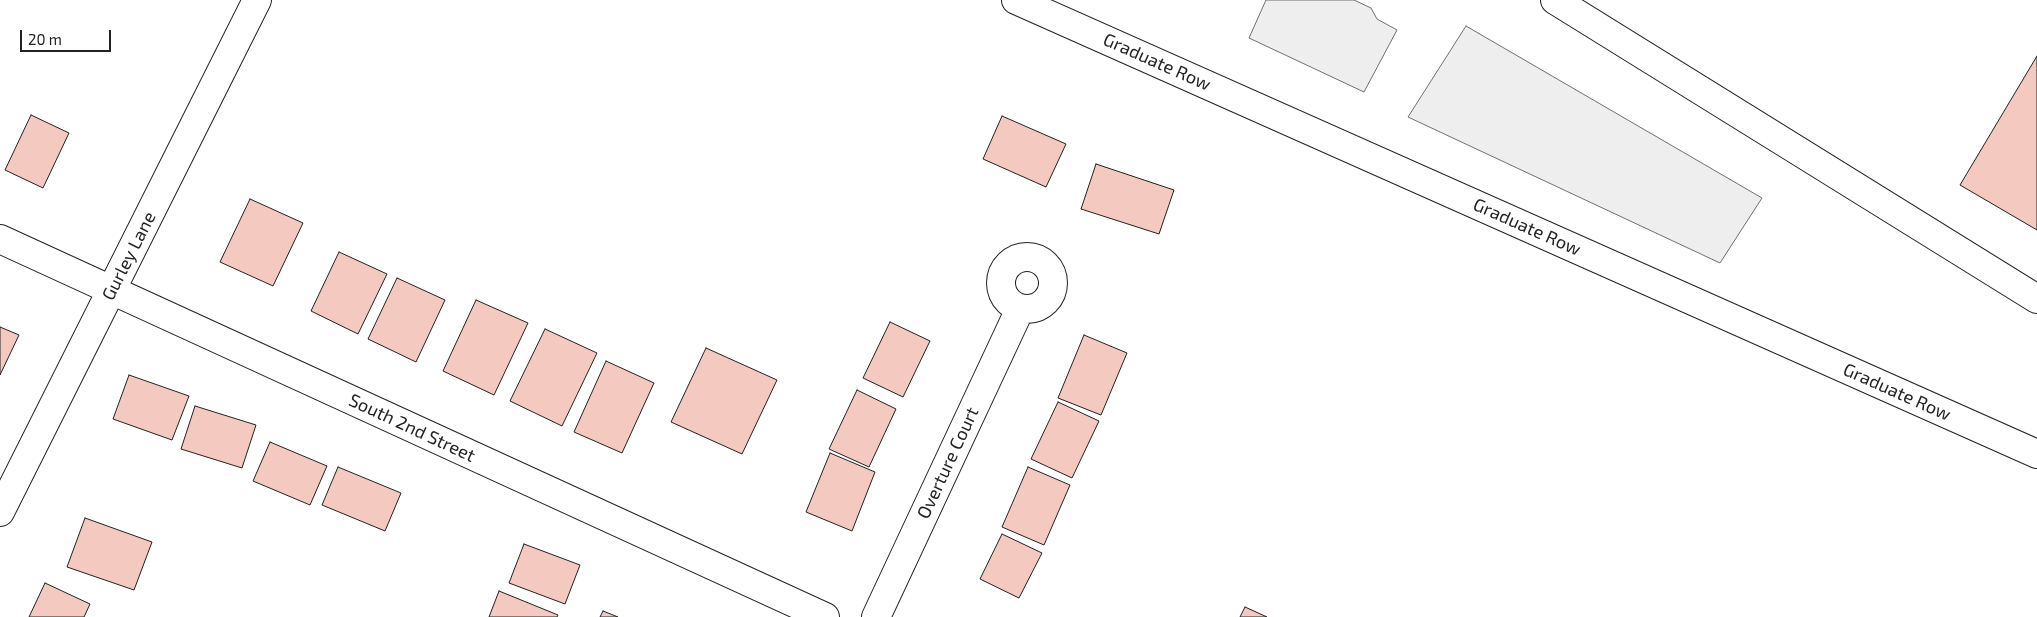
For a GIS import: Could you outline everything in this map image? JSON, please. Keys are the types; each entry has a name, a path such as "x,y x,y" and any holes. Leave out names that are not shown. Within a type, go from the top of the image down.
{"street":[{"name":"Gurley Lane","path":"0,512 257,0"},
{"name":"Graduate Row","path":"1016,0 2037,454"},
{"path":"1555,0 2037,299"},
{"name":"South 2nd Street","path":"0,239 825,617"},
{"name":"Overture Court","path":"876,617 1020,309"}],"shaded area":[{"path":"1266,0 1354,0 1371,8 1377,19 1397,30 1364,92 1249,38"},
{"path":"1466,26 1762,198 1720,263 1408,117"}],"building":[{"path":"2037,56 2037,230 1960,185"},
{"path":"31,115 69,133 43,188 5,170"},
{"path":"1002,116 1066,144 1046,187 983,159"},
{"path":"1096,164 1174,190 1159,234 1081,209"},
{"path":"250,199 303,223 273,286 220,262"},
{"path":"339,252 387,274 358,334 311,311"},
{"path":"397,278 445,300 416,362 368,339"},
{"path":"476,300 528,323 494,395 443,371"},
{"path":"890,322 930,341 903,397 863,378"},
{"path":"0,327 19,335 0,375"},
{"path":"545,329 597,353 562,426 510,401"},
{"path":"1084,335 1127,353 1101,415 1058,398"},
{"path":"706,348 777,380 742,454 671,422"},
{"path":"606,361 654,383 622,453 574,432"},
{"path":"129,375 189,396 172,440 113,419"},
{"path":"857,390 896,409 869,467 829,449"},
{"path":"1058,402 1099,421 1072,478 1031,459"},
{"path":"195,406 256,425 242,468 181,449"},
{"path":"270,442 327,466 310,505 253,481"},
{"path":"830,453 875,472 852,531 806,512"},
{"path":"338,467 401,493 385,531 322,505"},
{"path":"1028,467 1070,485 1044,545 1002,527"},
{"path":"85,518 152,542 134,590 67,567"},
{"path":"1002,534 1042,553 1019,598 980,579"},
{"path":"524,544 580,565 565,604 509,583"},
{"path":"45,583 90,604 84,617 29,617"},
{"path":"499,591 558,615 557,617 489,617"},
{"path":"1245,607 1267,617 1240,617"},
{"path":"603,611 618,617 600,617"}]}
